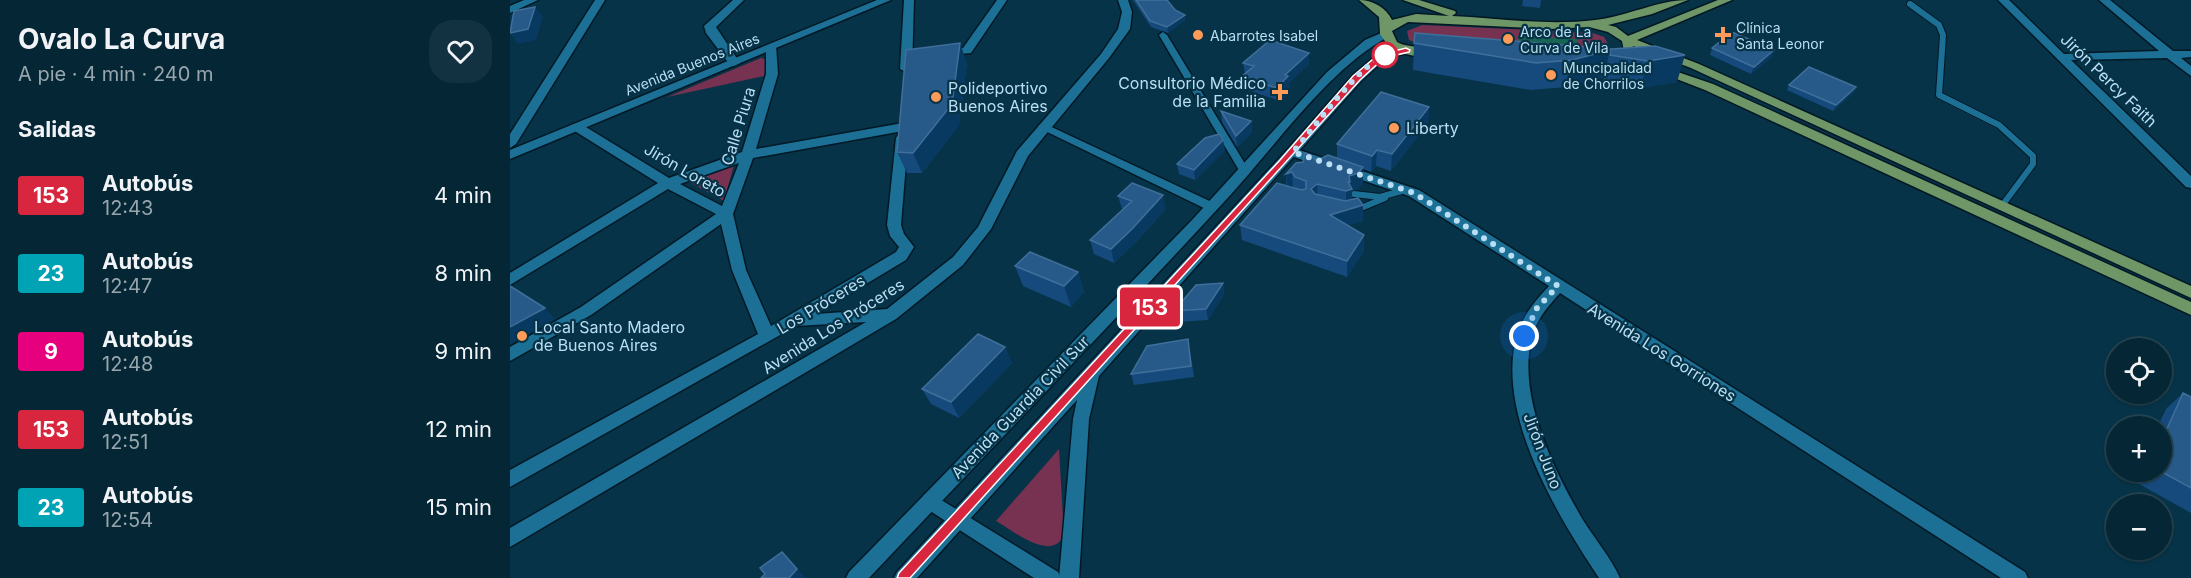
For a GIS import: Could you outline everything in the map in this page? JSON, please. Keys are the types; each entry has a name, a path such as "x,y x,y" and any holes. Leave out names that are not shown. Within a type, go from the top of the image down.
{"main road":[{"path":"1364,0 1384,15 1389,42 1406,50 1442,53"},
{"path":"1408,0 1486,21"},
{"path":"1387,32 1398,22 1414,18 1588,24 1624,19 1683,0"},
{"path":"1628,40 1727,0"},
{"path":"1668,22 1662,38 1673,57"},
{"path":"1588,24 1612,29 1628,40 1673,57 2191,292"},
{"path":"1621,56 1627,51 1628,40"},
{"path":"1645,67 1694,80 2191,309"}],"street":[{"path":"510,10 533,0"},
{"path":"510,144 600,0"},
{"path":"734,63 711,33 710,26 739,0"},
{"name":"Avenida Buenos Aires","path":"510,155 886,0"},
{"path":"905,81 917,57 909,0"},
{"path":"917,57 967,51 1002,0"},
{"name":"Avenida Los Próceres","path":"510,537 891,315 943,274 971,247 984,229 1022,154 1043,126 1105,56 1124,29 1127,12 1123,0"},
{"name":"Jirón Percy Faith","path":"2003,0 2191,184"},
{"path":"2104,0 2191,72"},
{"name":"Avenida Guardia Civil Sur","path":"856,578 1212,207 1348,58 1373,38 1387,32"},
{"path":"1163,35 1245,172"},
{"name":"Calle Piura","path":"726,214 748,155 772,74 772,47"},
{"name":"Avenida Guardia Civil Sur","path":"904,578 1091,371 1265,189 1370,64 1381,57 1406,50"},
{"path":"2062,57 2191,54"},
{"name":"Los Próceres","path":"510,478 794,321 901,256 907,250 897,236 894,225 903,122 748,155"},
{"path":"1043,126 1212,207"},
{"name":"Jirón Loreto","path":"577,127 668,183 726,214 740,270 767,336"},
{"path":"510,280 668,183 748,155"},
{"name":"Avenida Los Gorriones","path":"1289,161 1317,166 1414,193 2018,578"},
{"path":"510,355 586,310 726,214"},
{"name":"Jirón Juno","path":"1558,286 1537,308 1524,336 1520,373 1528,422 1550,477 1586,544 1610,578"},
{"path":"794,321 891,315"},
{"path":"1069,578 1081,419 1091,371"},
{"path":"930,501 1051,578"}],"lane":[{"path":"1910,4 1939,25 1943,34 1939,95 1999,125 2033,156 2033,164 2001,207"},
{"path":"1346,212 1405,190"},
{"path":"1354,194 1385,198"}],"shaded area":[{"path":"1422,25 1593,33 1604,37 1610,47 1607,50 1419,44 1409,40 1407,31"},
{"path":"1518,36 1577,39 1578,46 1519,43"},
{"path":"761,58 768,60 764,76 667,97"},
{"path":"734,165 724,201 687,181"},
{"path":"1059,449 1064,535 1058,543 1042,546 996,521"}],"building":[{"path":"1136,0 1167,0 1175,10 1185,15 1167,27 1150,21"},
{"path":"535,7 528,29 510,33 514,11"},
{"path":"1732,32 1774,50 1754,67 1712,48"},
{"path":"1415,33 1612,49 1655,46 1685,55 1648,61 1610,55 1610,50 1572,60 1536,63 1414,43"},
{"path":"1270,40 1309,53 1285,75 1288,76 1277,88 1241,77 1254,66 1243,63"},
{"name":"Polideportivo Buenos Aires","path":"960,43 952,104 913,153 897,152 906,50"},
{"path":"1809,67 1856,87 1836,105 1789,85"},
{"path":"1381,92 1429,107 1392,154 1377,150 1372,156 1337,144"},
{"path":"1221,111 1251,121 1236,136"},
{"path":"1220,134 1223,140 1194,170 1177,164 1205,138"},
{"path":"1305,153 1311,155 1316,161 1328,155 1363,167 1358,173 1349,176 1350,182 1348,182 1352,189 1346,191 1317,184 1311,189 1315,194 1345,201 1358,198 1363,205 1330,215 1364,235 1347,261 1240,225 1277,183 1301,190 1306,189 1306,181 1295,177 1292,172 1286,174 1296,163 1303,162"},
{"path":"1132,183 1163,195 1111,249 1090,240 1132,201 1118,196"},
{"path":"1030,252 1078,272 1064,286 1015,266"},
{"path":"1223,283 1206,309 1174,311 1196,285"},
{"path":"510,286 545,308 510,327"},
{"path":"978,334 1005,347 951,402 922,389"},
{"path":"1188,339 1191,366 1131,374 1147,346"},
{"path":"2183,393 2191,397 2191,488 2172,478 2172,418"},
{"path":"782,552 797,569 789,578 761,578 765,574 760,568"}],"bus line":[{"name":"153","path":"904,578 1076,387 1284,162 1370,64 1381,57 1406,50"}],"place":[{"name":"Abarrotes Isabel","path":"1198,35"},
{"name":"Clínica Santa Leonor","path":"1723,35"},
{"name":"Arco de La Curva de Vila","path":"1508,39"},
{"name":"Muncipalidad de Chorrilos","path":"1551,75"},
{"name":"Consultorio Médico de la Familia","path":"1280,92"},
{"name":"Polideportivo Buenos Aires","path":"936,97"},
{"name":"Liberty","path":"1394,128"},
{"name":"Local Santo Madero de Buenos Aires","path":"522,336"}],"route":[{"path":"1385,55 1370,64 1293,152 1414,193 1558,286 1537,308 1524,336"}]}
